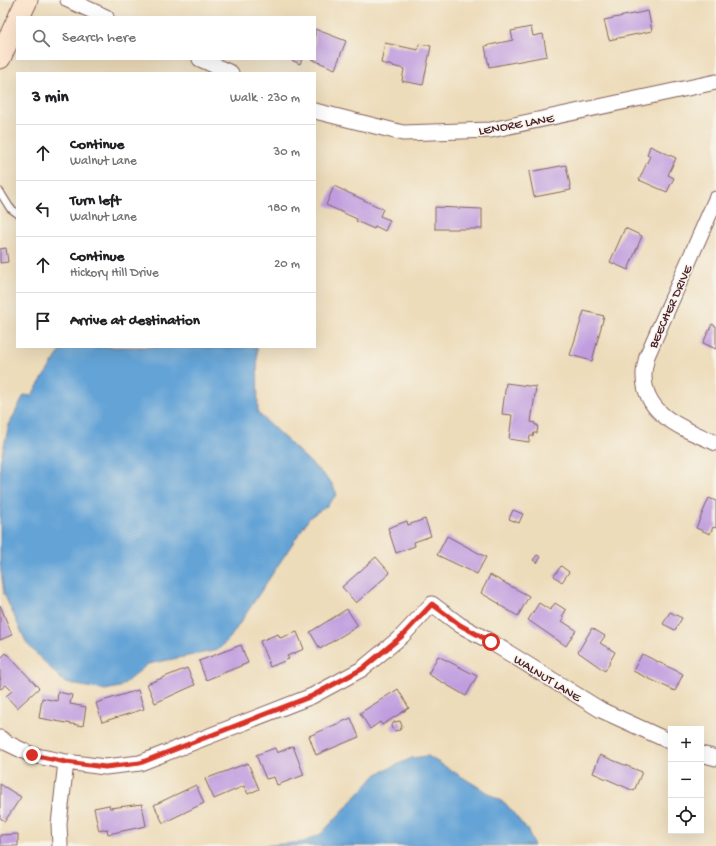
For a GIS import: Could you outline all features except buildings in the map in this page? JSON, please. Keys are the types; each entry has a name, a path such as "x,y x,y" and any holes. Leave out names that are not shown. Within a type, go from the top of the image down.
{"main road":[{"path":"19,16 27,0"},
{"path":"0,58 16,23"}],"street":[{"path":"68,0 104,16"},
{"path":"202,60 229,72"},
{"name":"LENORE LANE","path":"316,111 403,133 491,130 716,82"},
{"name":"BEECHER DRIVE","path":"716,200 647,356 644,374 647,395 659,413 675,424 716,442"},
{"name":"WALNUT LANE","path":"66,762 105,767 140,763 312,696 362,669 402,636 432,604 460,625 491,642 601,710 668,741"},
{"path":"0,738 6,743 32,755 66,762 59,824 60,846"},
{"path":"704,755 716,758"}],"lane":[{"path":"0,192 10,208 16,212"}],"water":[{"path":"62,348 257,348 258,413 331,482 337,494 327,506 310,517 230,638 218,650 148,664 120,687 105,690 65,683 27,644 4,594 0,564 0,462 9,425 24,395 31,396"},
{"path":"428,756 506,804 528,831 534,846 261,846 304,842 321,834 377,774 412,758"}],"route":[{"path":"32,755 66,762 105,767 140,763 312,696 362,669 402,636 432,604 460,625 491,642"}]}
